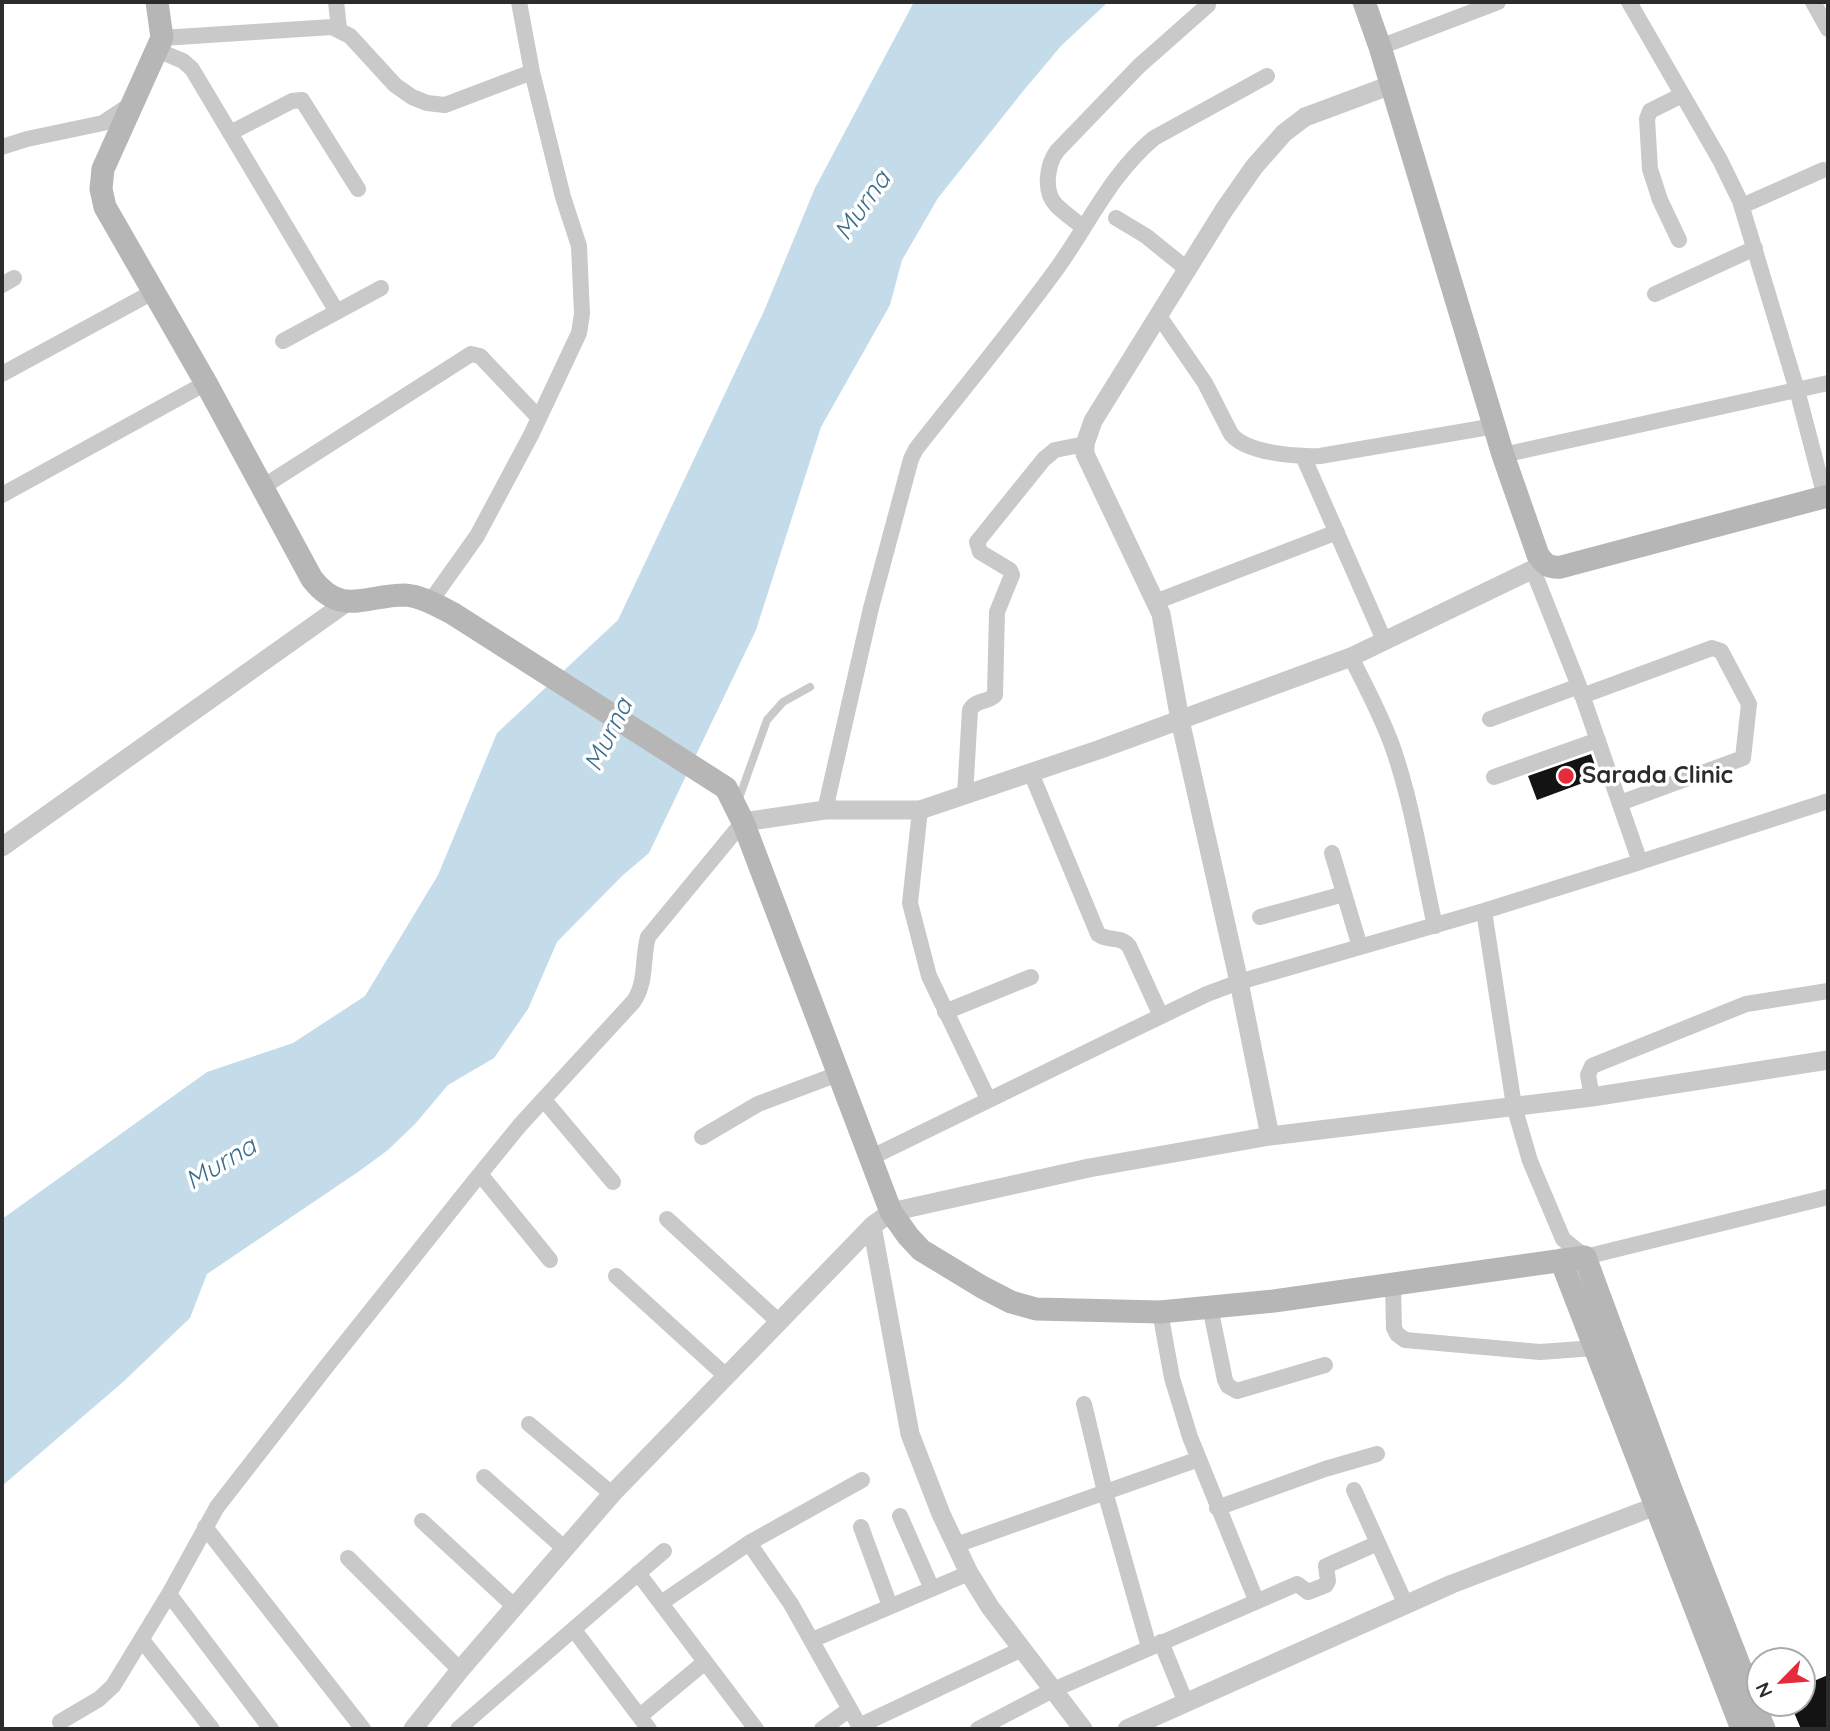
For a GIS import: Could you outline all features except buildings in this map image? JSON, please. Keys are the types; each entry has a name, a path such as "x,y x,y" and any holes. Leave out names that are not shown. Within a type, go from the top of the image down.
{"main road":[{"path":"157,2 159,44 103,169 105,207 206,383 312,579 332,598 347,602 407,595 430,602 501,645 735,806 870,1158 881,1219 908,1236 921,1250 982,1287 1011,1302 1036,1309 1160,1312 1274,1301 1393,1284 1562,1250 1585,1257 1675,1500 1752,1725"},
{"path":"1364,2 1503,455 1538,555 1539,567 1561,567 1827,500"},
{"path":"1562,1250 1595,1348 1656,1506 1752,1725"}],"street":[{"path":"336,2 339,29"},
{"path":"430,602 477,536 539,418 579,333 582,314 579,246 563,197 532,72 519,2"},
{"path":"1380,47 1498,2"},
{"path":"1629,2 1730,179 1742,206 1827,500"},
{"path":"1813,2 1828,29"},
{"path":"1083,227 1052,199 1048,168 1051,160 1139,66 1208,5"},
{"path":"159,44 320,26 339,29 368,53 395,85 412,97 427,103 445,105 532,72"},
{"path":"159,44 192,69 337,312"},
{"path":"825,810 871,608 916,449 1060,265 1123,167 1154,138 1267,76"},
{"path":"1270,1136 1239,982 1180,720 1161,614 1085,454 1084,444 1093,421 1224,210 1254,167 1284,133 1306,117 1391,85"},
{"path":"1679,240 1660,200 1650,169 1647,119 1650,111 1682,95"},
{"path":"230,133 292,101 302,100 358,188"},
{"path":"2,147 103,123 134,102"},
{"path":"1742,206 1823,170"},
{"path":"1116,218 1146,236 1188,270"},
{"path":"1655,294 1755,248"},
{"path":"283,341 381,288"},
{"path":"2,374 153,292"},
{"path":"1159,316 1205,383 1237,441 1247,447 1320,456 1495,426"},
{"path":"261,488 471,354 480,356 539,418"},
{"path":"2,495 206,383"},
{"path":"1503,455 1828,383"},
{"path":"965,795 970,710 976,703 995,695 995,623 1012,575 1010,570 980,552 977,542 1044,459 1055,450 1084,444"},
{"path":"1303,456 1384,640"},
{"path":"1156,602 1337,532"},
{"path":"60,1722 99,1699 113,1686 169,1594 217,1507 480,1174 634,1001 642,982 648,937 735,806 920,810 1031,773 1351,657 1539,567 1640,862"},
{"path":"2,847 347,602"},
{"path":"1490,719 1717,648 1749,704 1744,758 1620,803"},
{"path":"1351,657 1380,716 1397,760 1435,926"},
{"path":"1494,777 1598,740"},
{"path":"1031,773 1096,929 1102,937 1120,939 1129,946 1161,1016"},
{"path":"870,1158 1161,1016 1239,982 1484,911 1828,801"},
{"path":"920,810 909,902 929,976 988,1099"},
{"path":"1332,853 1360,947"},
{"path":"1260,917 1344,894"},
{"path":"1484,911 1514,1106 1530,1161 1562,1250"},
{"path":"945,1012 1031,977"},
{"path":"1592,1097 1588,1074 1592,1066 1746,1004 1828,990"},
{"path":"415,1728 460,1670 612,1494 881,1219 1089,1168 1270,1136 1592,1097 1828,1060"},
{"path":"702,1137 758,1104 838,1074"},
{"path":"544,1100 613,1182"},
{"path":"480,1174 550,1260"},
{"path":"1585,1257 1828,1197"},
{"path":"667,1219 779,1322"},
{"path":"881,1219 910,1434 940,1514 969,1573 990,1607 1083,1729"},
{"path":"616,1276 726,1376"},
{"path":"1393,1284 1394,1328 1405,1340 1540,1352 1595,1348"},
{"path":"1210,1307 1225,1380 1233,1390 1325,1365"},
{"path":"1160,1312 1172,1378 1217,1507 1256,1600"},
{"path":"1084,1404 1105,1492 1155,1645 1186,1703"},
{"path":"529,1424 612,1494"},
{"path":"1217,1507 1325,1469 1377,1454"},
{"path":"956,1545 1199,1459"},
{"path":"484,1476 565,1549"},
{"path":"661,1603 749,1544 862,1480"},
{"path":"1354,1490 1406,1605"},
{"path":"1127,1729 1451,1584 1656,1506"},
{"path":"900,1516 932,1589"},
{"path":"422,1521 514,1607"},
{"path":"862,1527 890,1606"},
{"path":"205,1528 363,1729"},
{"path":"978,1729 1053,1690 1256,1600 1297,1584 1308,1592 1326,1585 1326,1566 1378,1543"},
{"path":"749,1544 791,1604 860,1727 1022,1649"},
{"path":"458,1729 663,1551"},
{"path":"348,1558 460,1670"},
{"path":"638,1573 756,1729"},
{"path":"811,1640 969,1573"},
{"path":"169,1594 271,1729"},
{"path":"574,1630 644,1723 705,1662"},
{"path":"142,1640 212,1729"},
{"path":"822,1729 850,1709"}],"lane":[{"path":"735,806 767,720 783,702 810,687"}],"water":[{"name":"Murna","path":"914,2 1108,2 1061,46 1024,90 938,198 902,260 890,305 821,427 756,630 649,853 622,876 557,942 528,1009 494,1058 448,1085 415,1124 388,1150 207,1274 190,1318 123,1382 2,1486 2,1219 207,1072 293,1043 365,996 438,875 497,733 618,620 764,311 815,188"}],"place":[{"name":"Sarada Clinic","path":"1566,776"}]}
